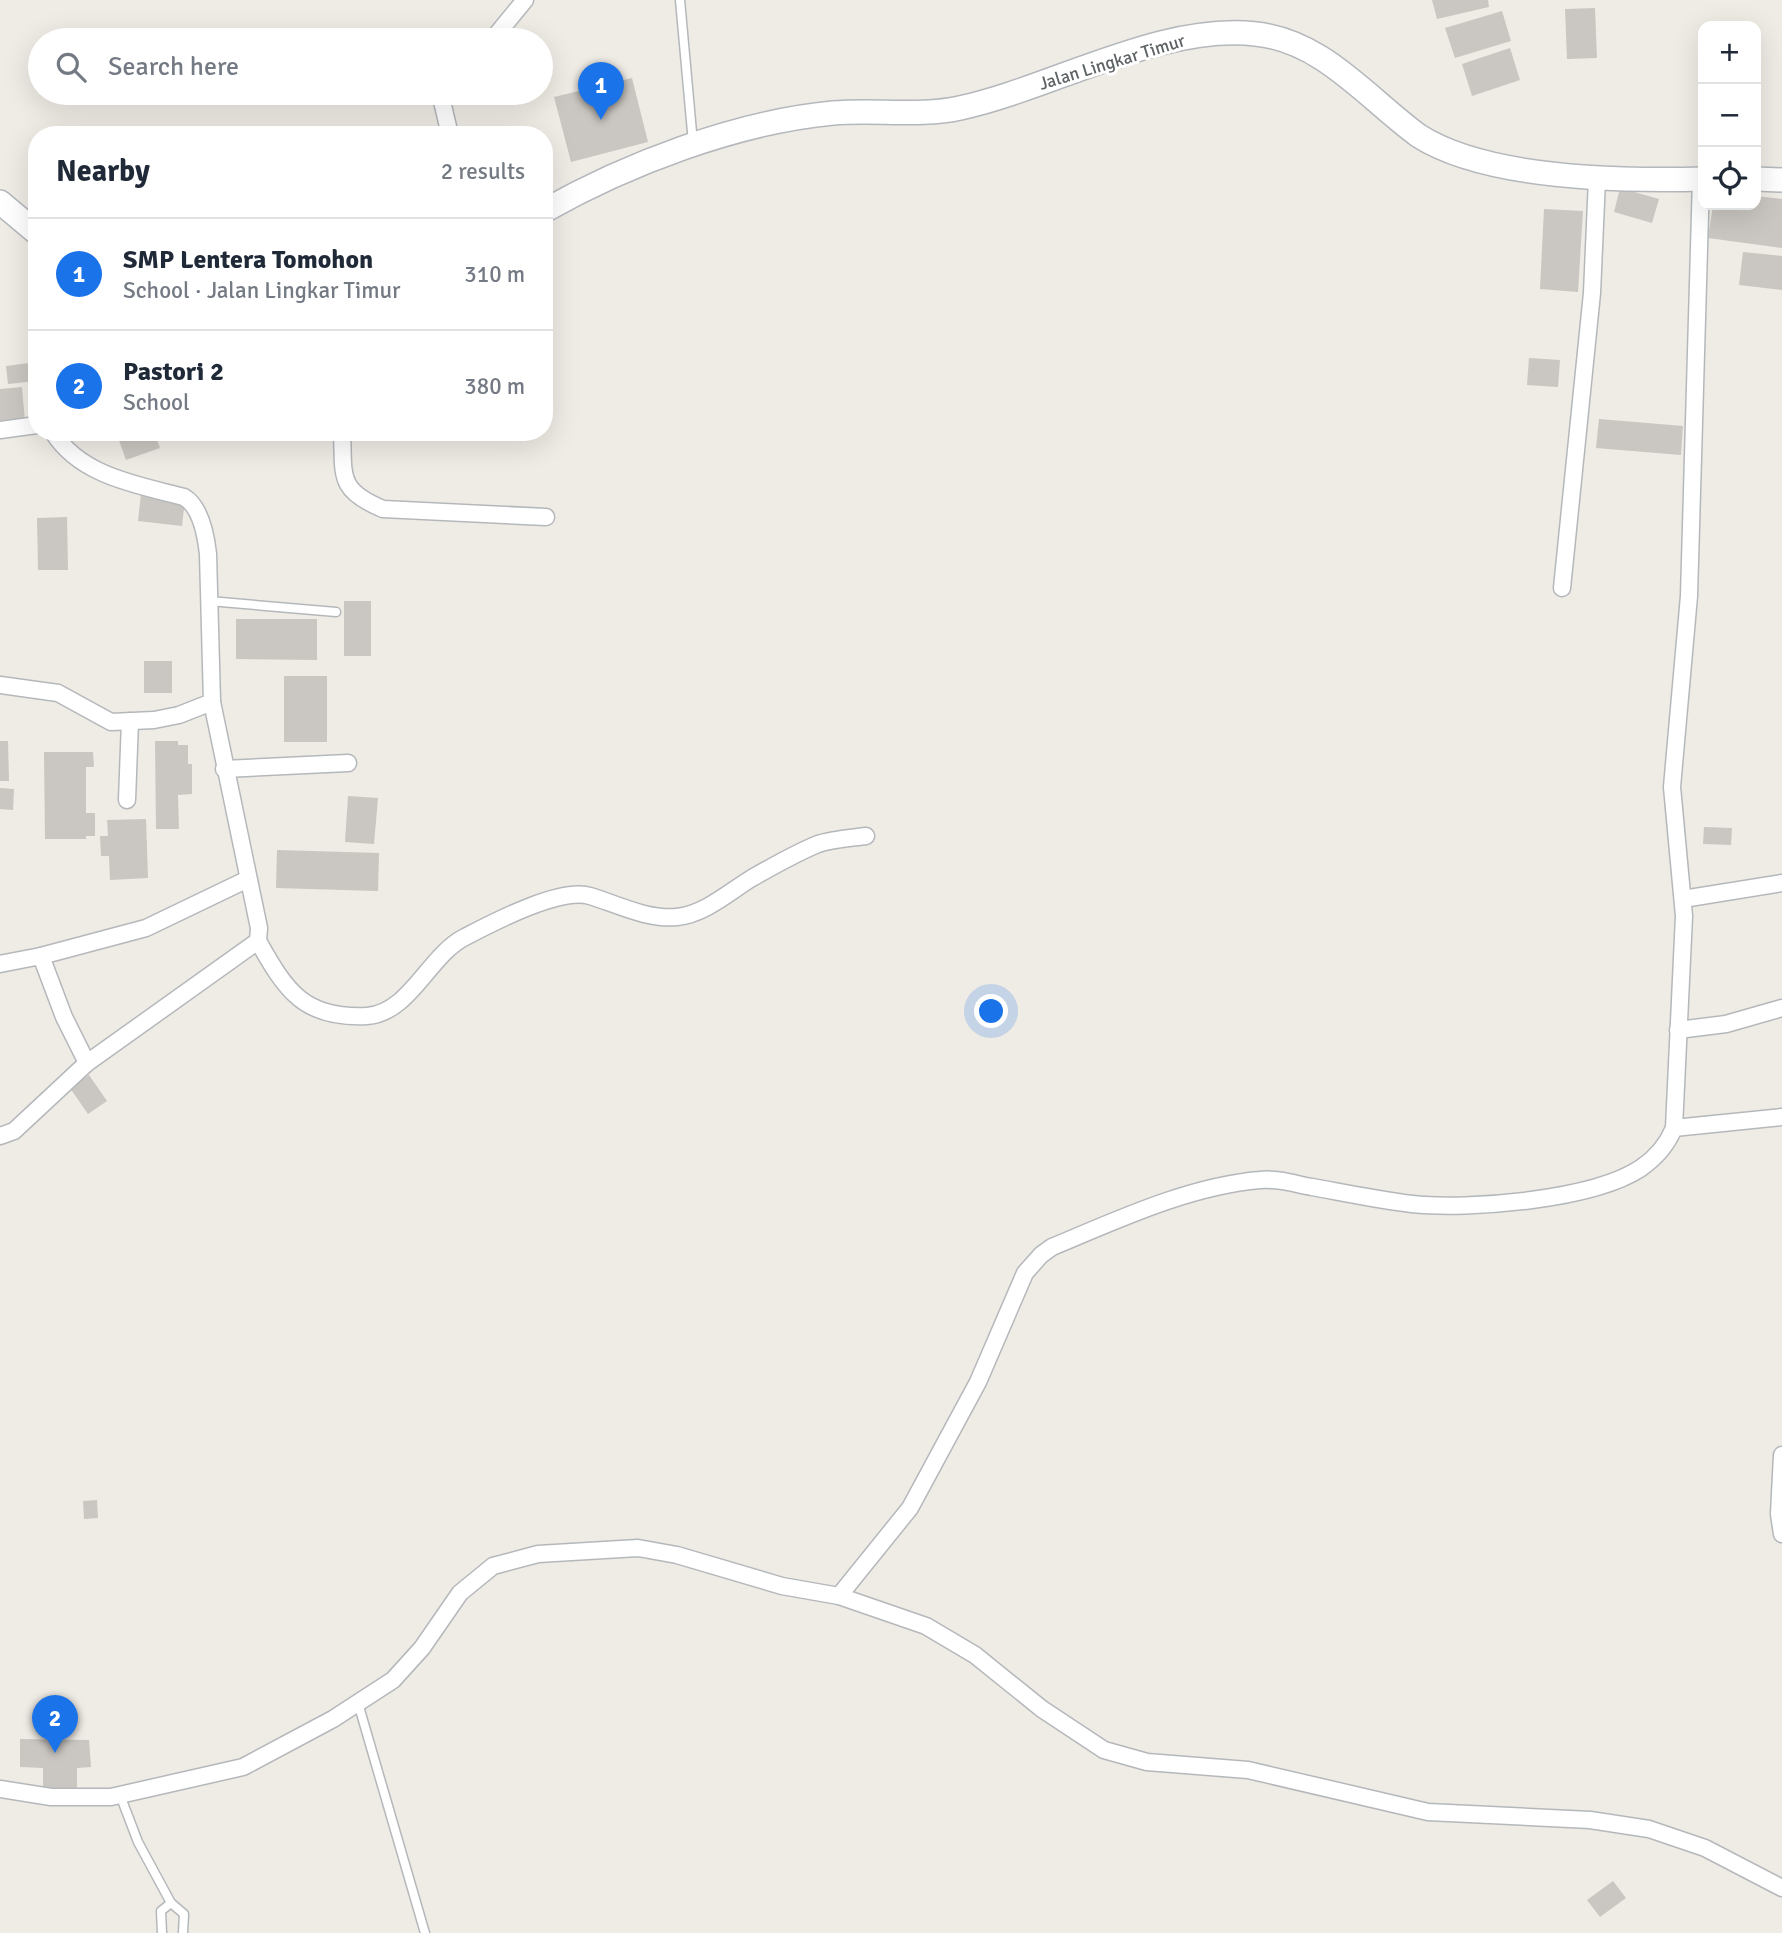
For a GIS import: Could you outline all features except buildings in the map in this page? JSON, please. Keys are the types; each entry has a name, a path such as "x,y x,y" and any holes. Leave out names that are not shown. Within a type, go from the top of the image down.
{"main road":[{"name":"Jalan Lingkar Timur","path":"553,206 619,171 694,146 832,113 958,109 1141,50 1195,37 1255,33 1274,37 1318,55 1385,112 1437,148 1465,158 1597,179 1698,179"},
{"path":"1761,179 1782,180"},
{"path":"0,202 28,225"}],"street":[{"path":"502,28 525,0"},
{"path":"443,105 448,126"},
{"path":"1562,588 1592,293 1597,179"},
{"path":"839,1596 911,1508 978,1382 1025,1273 1052,1247 1188,1196 1264,1179 1413,1204 1469,1207 1574,1192 1611,1182 1640,1169 1661,1152 1674,1128 1683,899 1672,787 1689,596 1701,210"},
{"path":"0,430 28,426"},
{"path":"58,441 64,450 87,466 190,500 207,540 212,702 259,928 258,941 275,972 305,1005 320,1012 340,1016 371,1016 390,1008 459,940 527,908 554,899 588,895 625,909 676,917 707,906 753,877 821,843 866,836"},
{"path":"342,441 341,461 345,484 359,499 383,509 546,517"},
{"path":"0,685 58,693 111,722 178,715 212,702"},
{"path":"127,800 130,721"},
{"path":"224,769 348,763"},
{"path":"0,964 146,928 248,879"},
{"path":"1683,899 1782,883"},
{"path":"0,1136 14,1131 87,1063 258,941"},
{"path":"41,956 50,984 87,1063"},
{"path":"1678,1030 1726,1024 1782,1008"},
{"path":"1674,1128 1782,1117"},
{"path":"1782,1455 1779,1514 1782,1534"},
{"path":"0,1789 51,1797 120,1795 243,1767 394,1680 422,1648 460,1593 493,1566 538,1554 638,1548 677,1555 782,1586 839,1596 926,1626 975,1655 1042,1709 1104,1750 1147,1762 1248,1770 1428,1812 1590,1820 1649,1829 1705,1848 1782,1888"}],"lane":[{"path":"680,0 694,146"},
{"path":"209,601 336,612"},
{"path":"358,1703 425,1933"},
{"path":"120,1795 138,1842 171,1903 184,1914 183,1933"},
{"path":"150,1933 161,1932 161,1911 171,1903"}],"place":[{"name":"SMP Lentera Tomohon","path":"601,120"},
{"name":"Pastori 2","path":"55,1753"}]}
